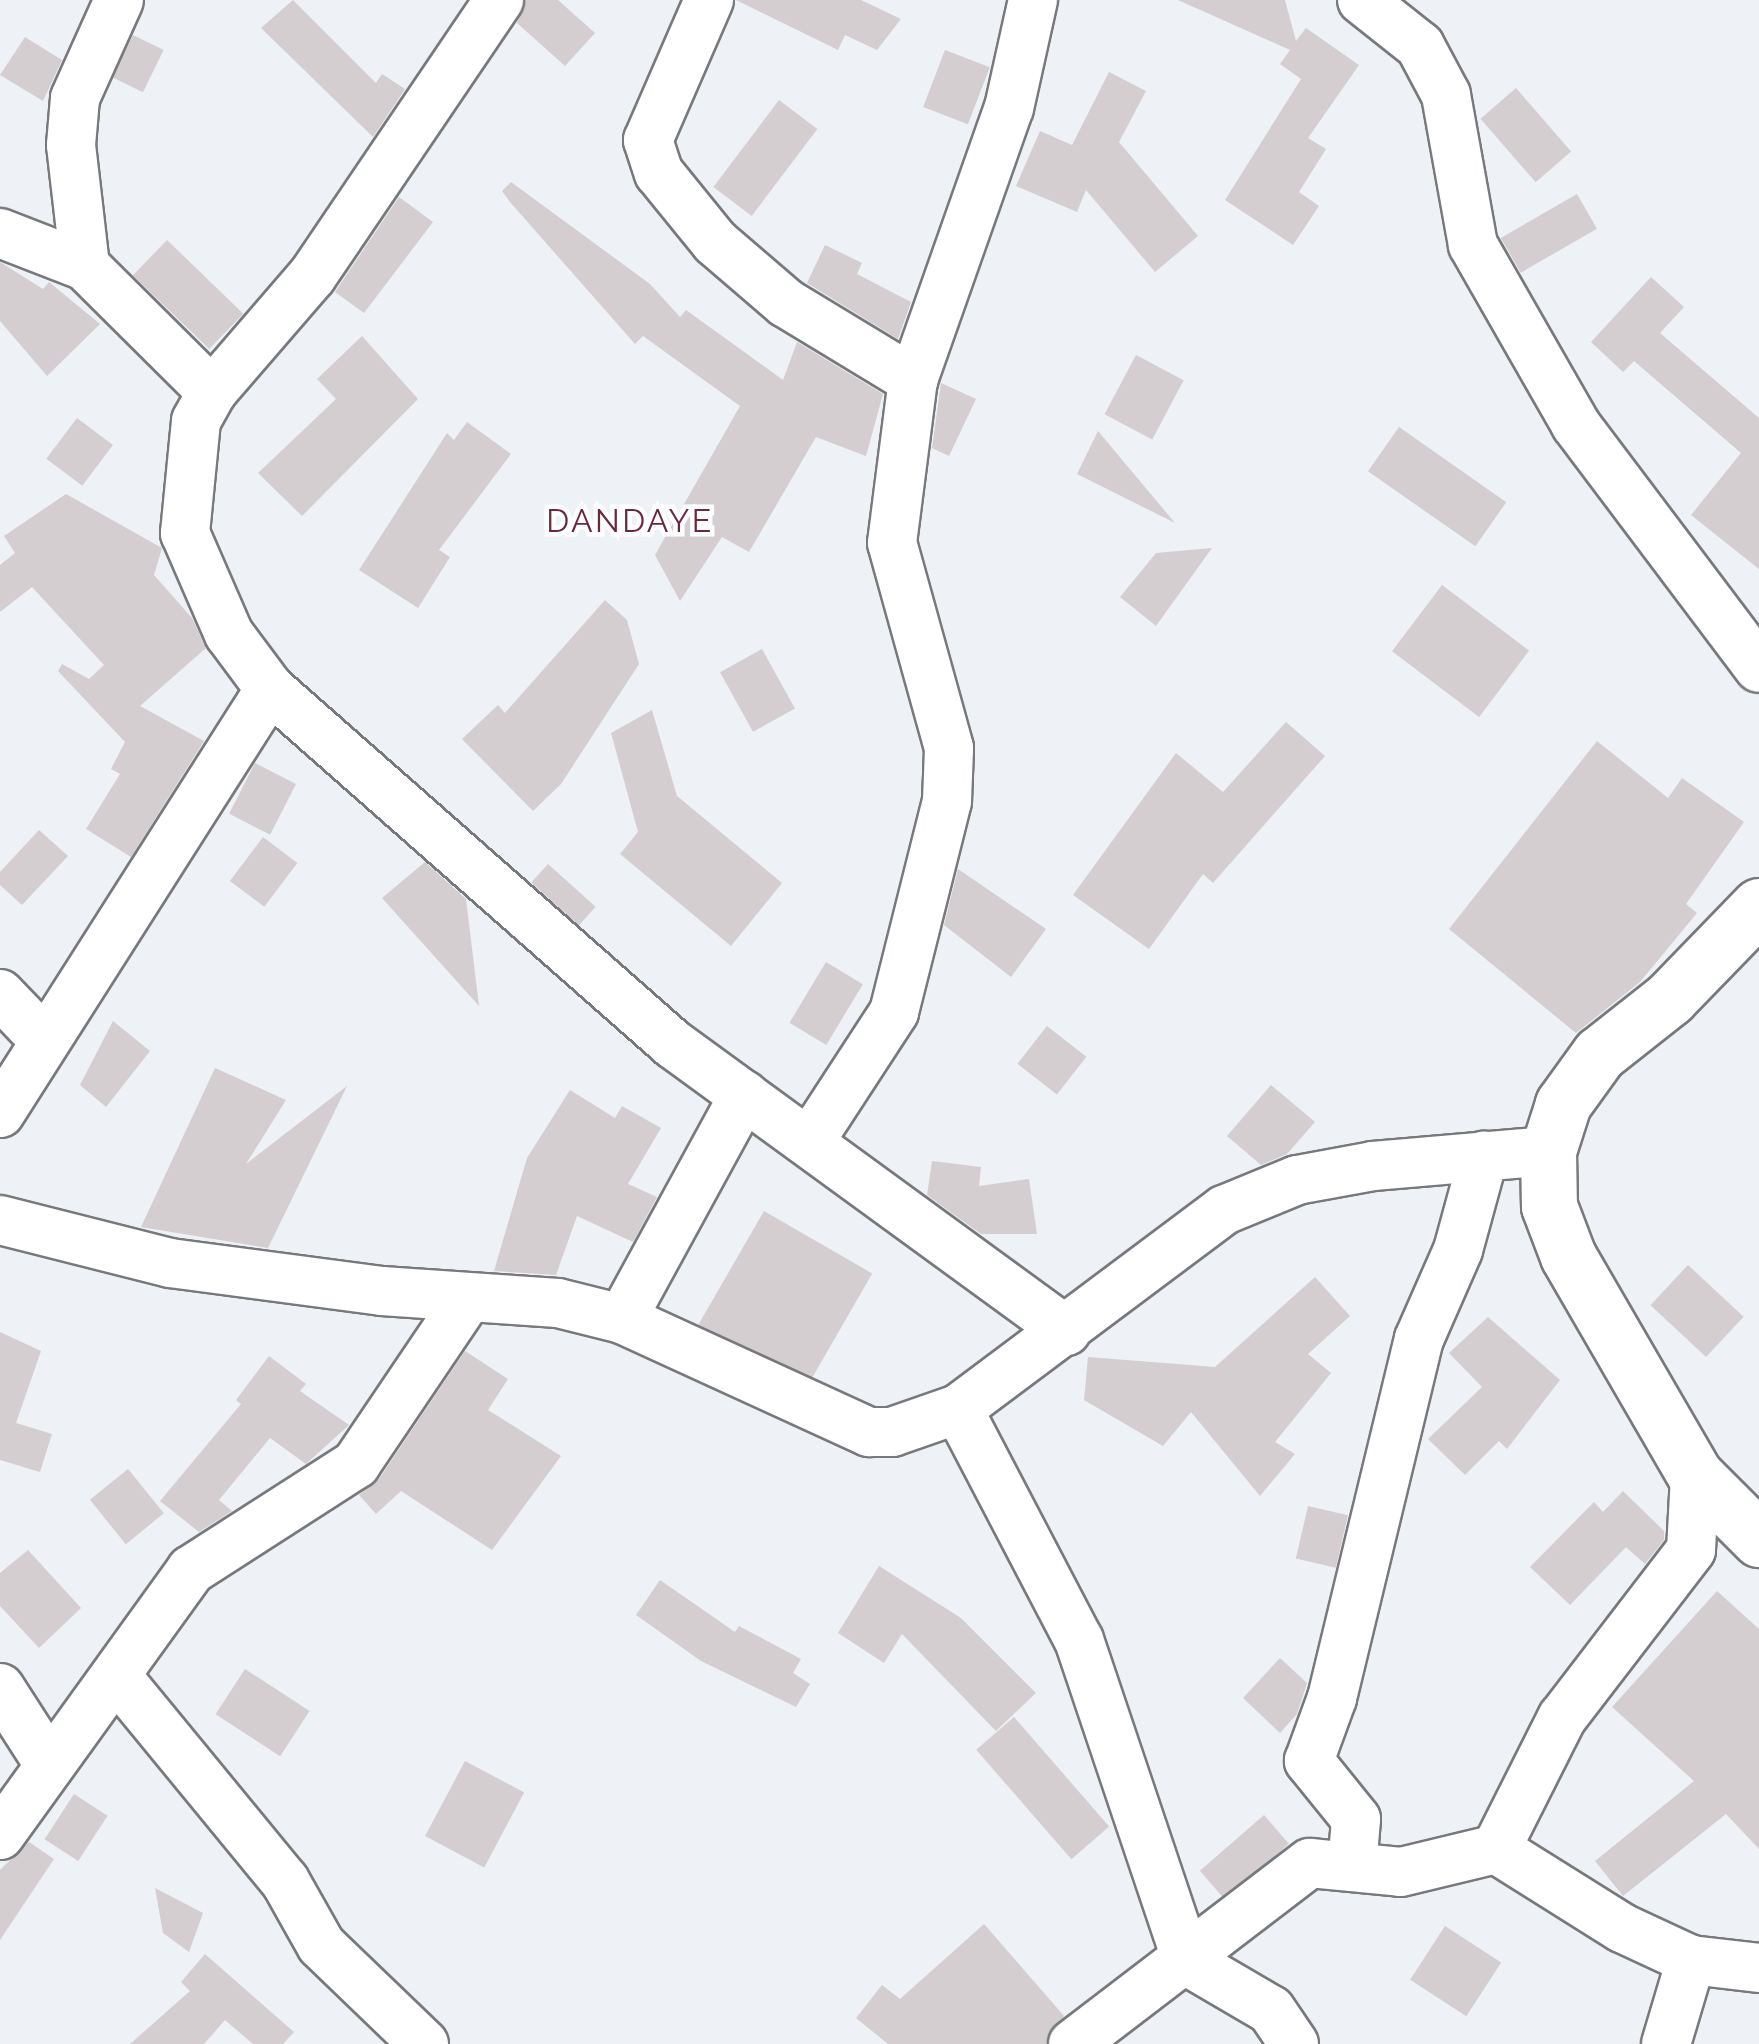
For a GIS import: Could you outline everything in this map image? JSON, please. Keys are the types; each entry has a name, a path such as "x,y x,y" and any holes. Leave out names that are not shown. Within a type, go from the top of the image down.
{"street":[{"path":"85,266 71,145 75,98 119,0"},
{"path":"499,0 312,276 212,392 196,421 185,533 229,634 270,689 673,1044 1067,1332"},
{"path":"709,0 648,140 659,174 715,242 786,303 913,380"},
{"path":"810,1141 894,1012 947,801 949,748 892,544 913,380 1009,108 1033,0"},
{"path":"1362,0 1420,46 1446,96 1473,245 1576,424 1759,668"},
{"path":"0,233 85,266 212,392"},
{"path":"0,1113 270,689"},
{"path":"1759,906 1670,998 1599,1054 1563,1104 1548,1151 1548,1206 1568,1256 1695,1474 1759,1539"},
{"path":"0,994 45,1041"},
{"path":"622,1319 744,1095"},
{"path":"0,1220 170,1263 468,1298 558,1303 622,1319 868,1432 912,1428 958,1409 1067,1332 1224,1210 1296,1180 1548,1151"},
{"path":"1352,1867 1356,1819 1310,1761 1332,1698 1419,1339 1458,1250 1484,1156"},
{"path":"0,1835 47,1762 118,1678 192,1570 256,1522 356,1464 468,1298"},
{"path":"958,1409 1078,1640 1187,1962 1271,2010 1286,2041"},
{"path":"1496,1849 1562,1718 1691,1550 1695,1474"},
{"path":"118,1678 284,1882 321,1944 424,2044"},
{"path":"0,1688 47,1762"},
{"path":"1073,2044 1187,1962 1310,1863 1401,1872 1496,1849 1622,1928 1691,1960 1759,1968"},
{"path":"1666,2044 1691,1960"}],"building":[{"path":"293,0 376,83 382,74 405,89 373,137 261,28"},
{"path":"526,0 558,0 595,33 565,66 517,23"},
{"path":"736,0 861,0 901,19 877,50 845,35 838,50"},
{"path":"1178,0 1285,0 1296,41 1306,28 1359,65 1308,138 1326,149 1299,192 1319,206 1293,245 1225,200 1301,79 1280,64 1290,50"},
{"path":"133,35 164,50 143,92 112,77"},
{"path":"25,37 62,60 43,101 0,75"},
{"path":"945,50 990,67 968,124 923,107"},
{"path":"1109,72 1146,91 1119,142 1198,236 1155,272 1086,190 1077,212 1016,186 1040,131 1072,145"},
{"path":"1516,88 1571,151 1536,182 1481,119"},
{"path":"779,100 817,129 752,216 713,187"},
{"path":"511,182 650,284 680,317 686,310 783,380 797,342 883,394 866,456 816,437 749,552 722,537 680,601 655,555 740,406 643,336 635,344 510,202 502,191"},
{"path":"1577,194 1597,229 1521,273 1501,238"},
{"path":"399,197 433,222 364,313 335,292"},
{"path":"167,240 243,314 209,349 133,275"},
{"path":"825,245 862,263 857,274 911,302 898,339 807,283"},
{"path":"0,262 43,289 49,282 100,324 47,376 0,321"},
{"path":"1651,277 1684,307 1660,333 1759,418 1759,569 1691,515 1741,453 1634,361 1623,372 1591,342"},
{"path":"362,336 418,399 302,516 258,473 336,399 317,379"},
{"path":"1136,355 1184,380 1152,440 1105,414"},
{"path":"941,383 976,399 949,456 932,448"},
{"path":"77,418 113,445 82,486 46,459"},
{"path":"467,422 511,454 439,550 450,557 418,608 359,570 447,433 454,440"},
{"path":"1399,427 1506,502 1475,546 1368,471"},
{"path":"1098,431 1175,523 1077,474"},
{"path":"66,494 162,548 154,575 192,618 206,648 140,706 204,741 131,857 86,829 120,774 111,769 125,742 58,671 62,664 89,679 104,665 32,587 0,612 0,565 15,553 4,536"},
{"path":"1212,548 1156,626 1120,597 1156,553"},
{"path":"1442,585 1529,651 1479,717 1392,651"},
{"path":"605,600 627,620 639,664 561,784 533,811 462,739 498,705 505,713"},
{"path":"762,649 795,708 753,732 720,672"},
{"path":"652,710 677,796 782,883 731,946 620,854 638,832 611,733"},
{"path":"1286,722 1325,756 1213,883 1203,874 1149,949 1073,895 1176,753 1223,792"},
{"path":"1597,741 1668,798 1682,778 1744,822 1686,904 1697,913 1640,982 1576,1033 1449,929"},
{"path":"255,763 296,784 270,835 229,814"},
{"path":"39,830 68,856 22,905 0,885 0,872"},
{"path":"263,837 297,863 264,907 230,881"},
{"path":"425,862 466,899 479,1006 382,898"},
{"path":"548,864 596,907 579,925 531,883"},
{"path":"958,869 1046,929 1011,977 944,925"},
{"path":"826,962 863,984 826,1045 789,1023"},
{"path":"113,1021 150,1051 106,1107 80,1085"},
{"path":"1047,1026 1086,1057 1057,1095 1017,1064"},
{"path":"215,1068 286,1100 246,1164 347,1086 268,1248 141,1227"},
{"path":"1271,1085 1315,1122 1287,1154 1261,1165 1227,1136"},
{"path":"570,1090 615,1118 622,1106 661,1128 628,1184 657,1197 633,1242 577,1216 556,1275 494,1271 527,1158"},
{"path":"932,1161 981,1167 979,1186 1029,1179 1037,1234 981,1234 927,1195"},
{"path":"764,1211 872,1274 807,1387 698,1324"},
{"path":"1688,1265 1744,1317 1706,1357 1650,1305"},
{"path":"1315,1277 1350,1316 1308,1354 1331,1373 1275,1442 1295,1454 1260,1496 1191,1412 1163,1446 1084,1400 1088,1357 1215,1367"},
{"path":"1488,1317 1560,1380 1507,1449 1499,1441 1465,1475 1428,1439 1482,1387 1449,1353"},
{"path":"0,1332 41,1351 16,1423 52,1434 40,1472 0,1460"},
{"path":"465,1351 508,1379 488,1410 561,1456 492,1550 401,1491 376,1514 359,1495 379,1479"},
{"path":"269,1356 306,1384 300,1391 349,1425 306,1464 270,1438 219,1500 232,1511 199,1532 160,1501 241,1404 236,1400"},
{"path":"128,1469 164,1513 126,1544 90,1500"},
{"path":"1623,1491 1664,1531 1664,1540 1645,1564 1626,1547 1570,1605 1530,1567 1594,1502 1603,1512"},
{"path":"1308,1506 1348,1515 1336,1568 1296,1559"},
{"path":"28,1550 81,1608 39,1648 0,1606 0,1573"},
{"path":"879,1566 961,1618 1036,1693 996,1731 902,1634 884,1663 838,1633"},
{"path":"660,1580 735,1632 739,1626 801,1659 793,1673 810,1684 796,1707 701,1661 636,1615"},
{"path":"1717,1591 1759,1629 1759,1849 1726,1814 1623,1896 1595,1861 1694,1781 1612,1707"},
{"path":"1280,1658 1307,1683 1297,1714 1280,1733 1243,1698"},
{"path":"245,1669 310,1711 280,1756 216,1714"},
{"path":"1014,1717 1109,1826 1071,1859 976,1750"},
{"path":"465,1761 524,1792 484,1868 425,1836"},
{"path":"74,1794 108,1816 78,1861 45,1839"},
{"path":"1264,1815 1289,1844 1225,1899 1200,1871"},
{"path":"29,1842 54,1859 0,1940 0,1870"},
{"path":"155,1888 203,1913 189,1952 163,1933"},
{"path":"984,1924 1064,2016 1046,2044 888,2044 856,2018 882,1985 900,1999"},
{"path":"1445,1926 1501,1962 1466,2016 1410,1980"},
{"path":"205,1954 294,2032 283,2044 253,2044 225,2020 204,2044 130,2044 190,1991 181,1982"}],"district":[{"name":"DANDAYE","path":"630,521"}]}
